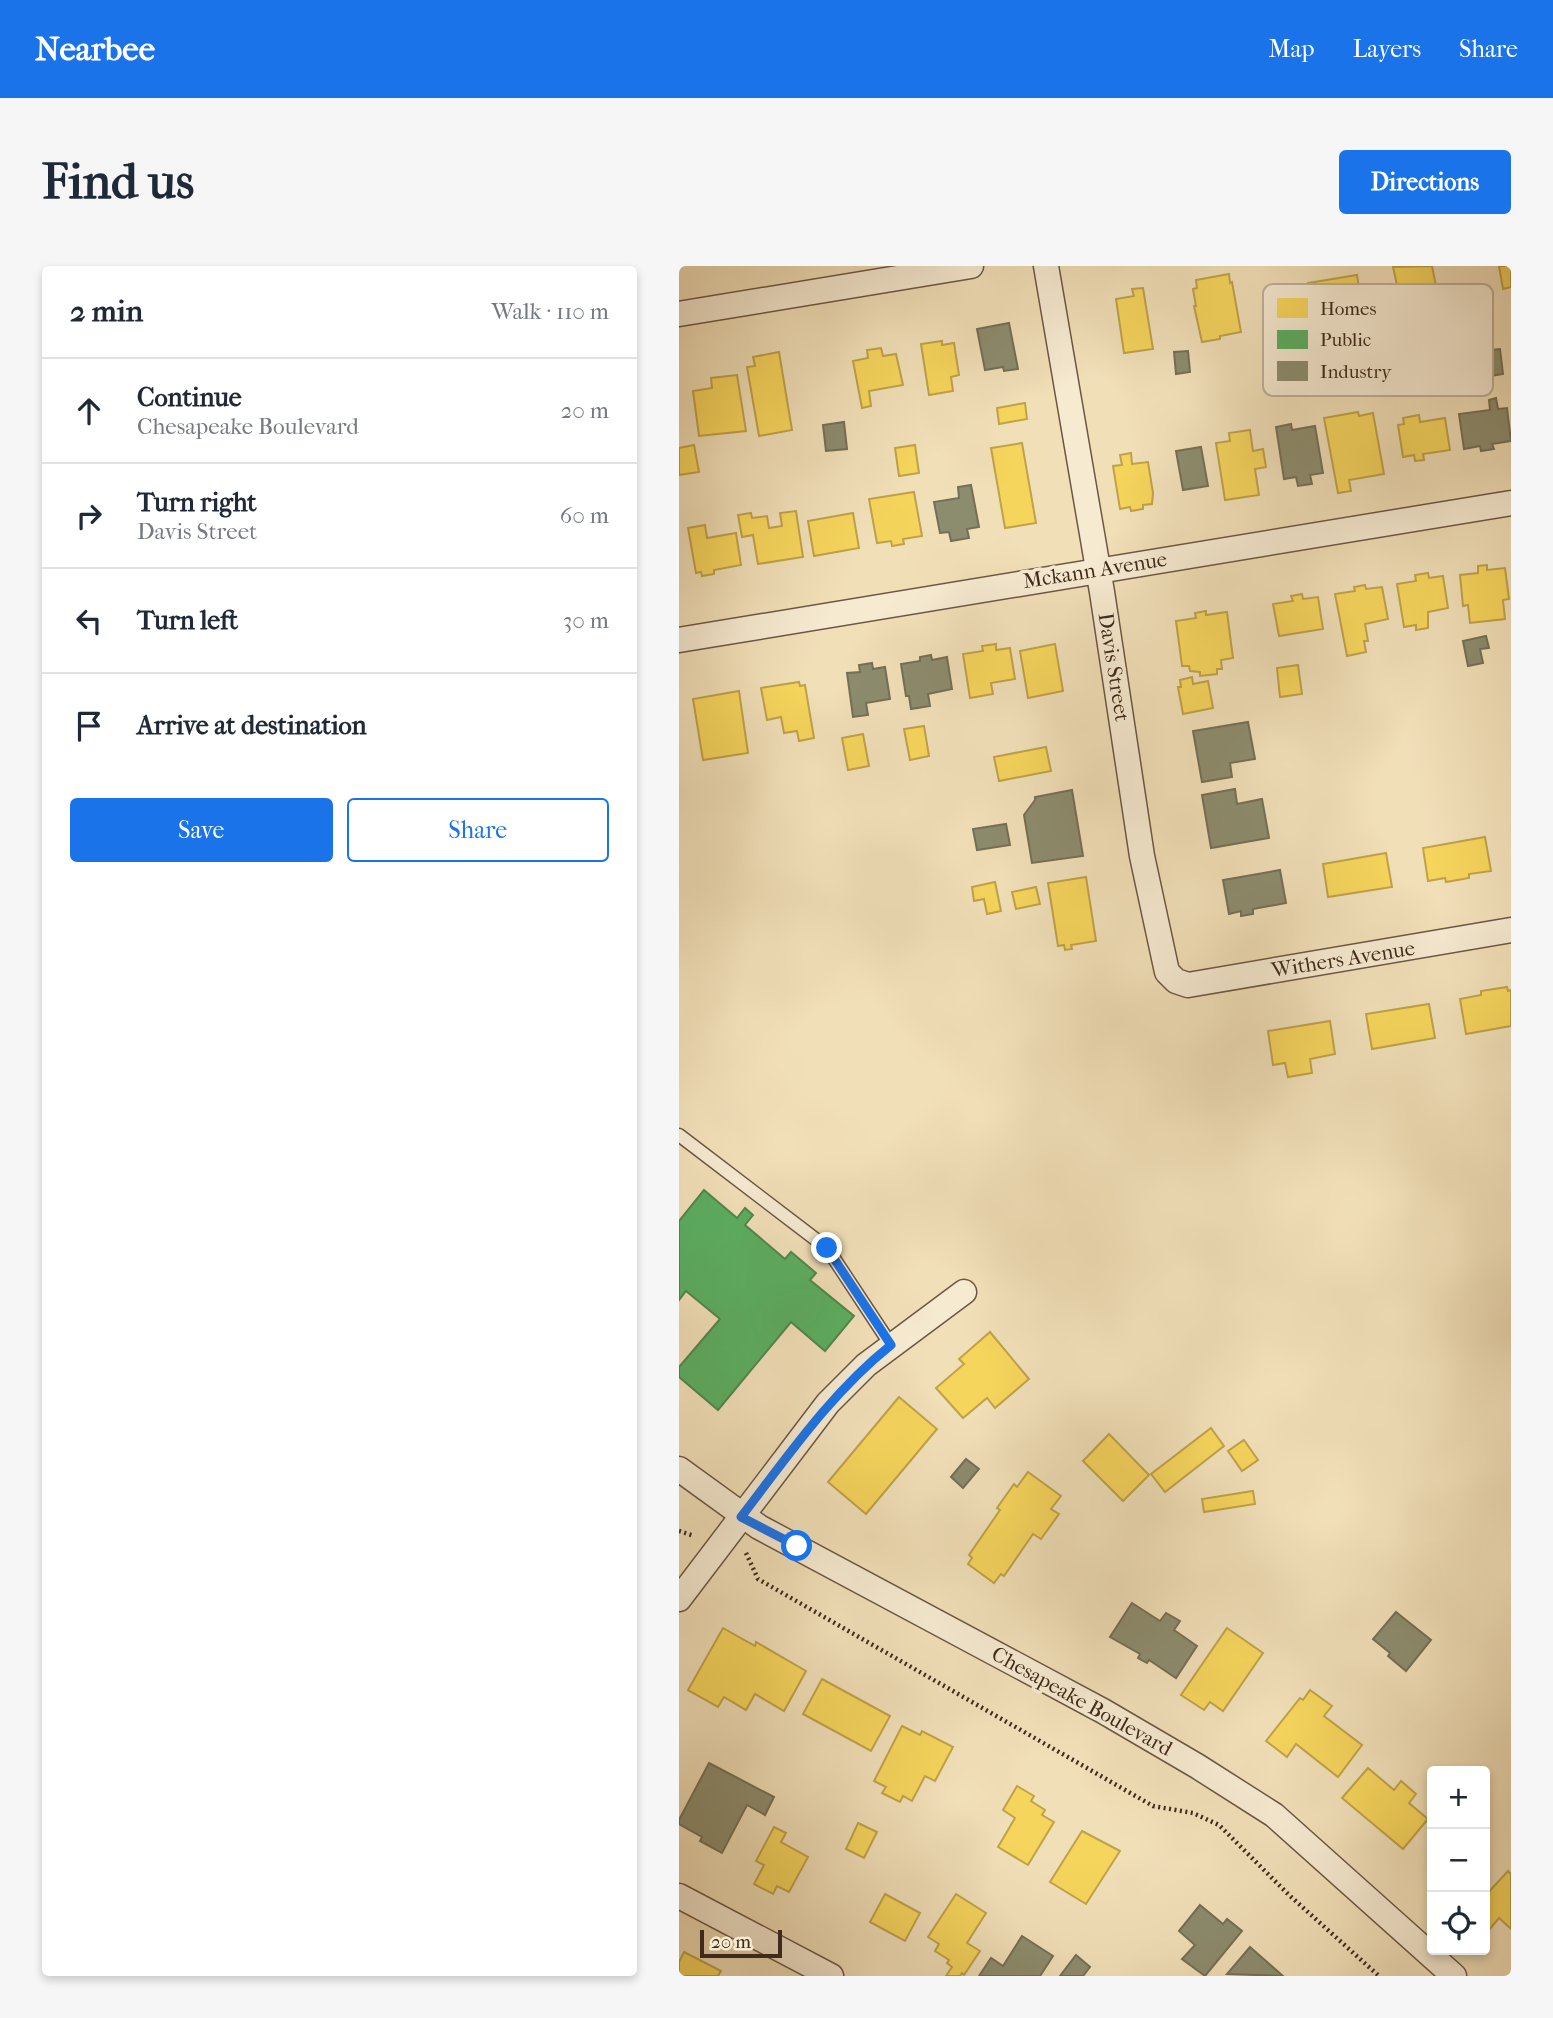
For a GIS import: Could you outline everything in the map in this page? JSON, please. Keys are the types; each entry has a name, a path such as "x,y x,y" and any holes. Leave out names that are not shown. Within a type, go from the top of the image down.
{"street":[{"path":"679,314 971,266"},
{"name":"Davis Street","path":"1046,266 1098,570 1142,856 1164,964 1167,972 1176,981"},
{"name":"Mckann Avenue","path":"679,640 1511,503"},
{"name":"Withers Avenue","path":"1176,981 1188,985 1511,930"},
{"path":"679,1599 828,1403 866,1365 964,1292"},
{"name":"Chesapeake Boulevard","path":"679,1469 741,1517 1103,1711 1275,1815 1454,1976"},
{"path":"679,1896 831,1976"}],"lane":[{"path":"680,1138 827,1248 891,1345"}],"path":[{"path":"679,1531 694,1536"},
{"path":"746,1553 758,1579 1153,1806 1193,1813 1219,1825 1290,1895 1379,1976"}],"building: Homes":[{"path":"1432,266 1436,284 1397,284 1393,267"},
{"path":"1499,266 1511,266 1511,287 1503,289"},
{"path":"1229,274 1241,332 1202,342 1194,306 1193,289 1197,288 1196,280"},
{"path":"1357,275 1358,284 1308,284"},
{"path":"1143,288 1153,349 1124,353 1116,299 1134,296 1132,289"},
{"path":"942,341 942,345 954,343 959,375 951,377 953,391 929,395 921,344"},
{"path":"881,348 883,356 896,354 903,385 869,391 871,406 862,408 853,361 868,358 867,350"},
{"path":"779,352 792,430 759,436 747,367 755,366 753,357"},
{"path":"737,375 746,431 699,436 693,391 712,388 711,378"},
{"path":"1025,403 1027,419 999,424 997,408"},
{"path":"1358,412 1359,416 1373,413 1384,474 1349,480 1351,491 1338,493 1324,418"},
{"path":"1419,415 1420,422 1445,418 1450,450 1423,454 1424,460 1415,461 1414,455 1403,457 1398,425 1404,424 1403,418"},
{"path":"1250,430 1253,451 1263,449 1266,467 1255,469 1259,495 1225,500 1216,443 1230,441 1229,433"},
{"path":"1022,443 1036,523 1005,528 991,448"},
{"path":"694,445 699,472 679,475 679,448"},
{"path":"915,445 919,473 899,476 895,448"},
{"path":"1131,453 1132,464 1148,462 1153,493 1152,504 1131,511 1130,507 1120,509 1113,466 1122,465 1120,455"},
{"path":"914,492 922,536 903,539 904,544 892,546 891,541 877,543 869,499"},
{"path":"796,511 803,557 758,564 753,535 742,537 738,515 751,513 752,518 767,516 769,528 782,526 780,513"},
{"path":"853,513 859,548 814,556 808,521"},
{"path":"705,525 707,538 736,533 741,565 714,570 714,574 702,576 701,572 696,573 688,528"},
{"path":"1487,565 1487,570 1505,568 1509,599 1503,600 1505,619 1470,623 1468,605 1463,606 1460,575 1478,573 1478,566"},
{"path":"1428,573 1429,578 1443,576 1448,608 1428,612 1428,628 1416,630 1416,625 1404,627 1397,584 1416,581 1415,575"},
{"path":"1365,585 1366,589 1382,587 1388,619 1365,624 1368,641 1364,641 1366,652 1347,656 1335,594 1355,591 1354,587"},
{"path":"1302,594 1303,599 1318,597 1323,629 1279,636 1273,604 1293,601 1291,596"},
{"path":"1206,611 1206,615 1227,612 1233,658 1221,660 1222,669 1217,669 1217,674 1200,676 1200,672 1190,671 1189,666 1182,666 1176,621 1196,618 1195,613"},
{"path":"996,644 996,650 1010,648 1015,679 991,683 993,694 970,698 963,654 983,651 982,646"},
{"path":"1055,644 1063,691 1028,698 1020,651"},
{"path":"1298,665 1302,694 1280,697 1277,668"},
{"path":"1192,677 1193,684 1208,681 1213,708 1183,714 1178,687 1181,687 1180,680"},
{"path":"799,682 800,686 805,685 814,738 799,741 797,731 784,733 781,717 767,720 761,688"},
{"path":"739,691 748,753 703,760 693,699"},
{"path":"924,726 929,756 910,760 904,729"},
{"path":"863,734 869,766 848,770 842,738"},
{"path":"1046,747 1051,771 999,781 994,757"},
{"path":"1485,837 1491,871 1469,874 1469,878 1446,882 1445,878 1428,881 1423,848"},
{"path":"1386,853 1392,887 1328,897 1323,864"},
{"path":"1086,877 1096,941 1071,945 1072,949 1065,950 1064,945 1058,946 1048,883"},
{"path":"995,882 1001,911 987,914 984,899 974,901 972,887"},
{"path":"1036,887 1040,904 1016,909 1012,892"},
{"path":"1507,987 1508,991 1511,990 1511,1026 1466,1034 1460,999 1481,995 1481,991"},
{"path":"1429,1004 1435,1038 1372,1049 1366,1014"},
{"path":"1330,1021 1335,1054 1310,1059 1312,1073 1288,1077 1285,1063 1273,1065 1268,1031"},
{"path":"990,1332 1029,1379 995,1408 987,1398 963,1418 936,1388 964,1364 959,1359"},
{"path":"899,1397 937,1429 866,1514 828,1482"},
{"path":"1211,1428 1224,1446 1165,1492 1151,1474"},
{"path":"1109,1434 1149,1475 1123,1501 1083,1461"},
{"path":"1244,1440 1258,1460 1242,1471 1228,1451"},
{"path":"1028,1472 1061,1496 1051,1509 1059,1514 1041,1539 1033,1534 1004,1576 1001,1574 994,1583 968,1564 972,1558 969,1555 1014,1484 1017,1487"},
{"path":"1253,1491 1255,1504 1204,1512 1202,1499"},
{"path":"723,1628 755,1646 756,1642 806,1671 784,1711 755,1694 746,1710 724,1697 718,1707 688,1690"},
{"path":"1227,1628 1263,1653 1223,1711 1210,1702 1204,1710 1181,1695"},
{"path":"822,1679 890,1716 871,1751 803,1714"},
{"path":"1310,1690 1332,1706 1324,1716 1362,1745 1338,1777 1296,1744 1287,1757 1266,1741 1300,1698 1303,1700"},
{"path":"902,1726 920,1735 922,1731 953,1747 935,1781 925,1776 912,1801 903,1796 900,1802 882,1793 886,1787 874,1781"},
{"path":"1368,1768 1394,1790 1401,1781 1416,1794 1409,1803 1427,1820 1403,1849 1342,1798"},
{"path":"1017,1786 1034,1796 1031,1801 1045,1810 1042,1815 1054,1822 1028,1865 998,1847 1015,1818 1003,1810"},
{"path":"858,1823 877,1832 864,1858 846,1849"},
{"path":"774,1827 786,1833 781,1842 808,1857 789,1892 777,1886 773,1894 754,1884 764,1865 756,1861"},
{"path":"1082,1831 1120,1851 1086,1904 1050,1882"},
{"path":"1508,1871 1511,1874 1511,1929 1499,1918 1490,1929 1490,1891"},
{"path":"885,1894 920,1913 905,1941 870,1922"},
{"path":"956,1894 986,1913 967,1943 980,1951 964,1975 962,1973 960,1976 946,1976 952,1967 947,1963 949,1960 935,1951 939,1944 928,1937"},
{"path":"684,1952 721,1971 718,1976 679,1976 679,1962"}],"building: Public":[{"path":"704,1190 737,1218 745,1208 753,1215 745,1225 785,1259 791,1252 816,1273 810,1280 854,1316 825,1351 791,1322 718,1410 679,1377 679,1367 720,1319 686,1291 679,1300 679,1221"}],"building: Industry":[{"path":"1009,323 1018,369 1004,371 1003,367 985,370 977,329"},
{"path":"1500,349 1503,374 1493,376 1493,350"},
{"path":"1188,351 1190,372 1176,374 1174,352"},
{"path":"1496,398 1498,409 1507,408 1511,441 1492,444 1494,449 1481,451 1480,446 1464,449 1459,414 1490,410 1489,400"},
{"path":"844,422 847,449 826,451 823,425"},
{"path":"1291,424 1292,430 1315,426 1323,473 1310,475 1312,484 1298,486 1296,477 1284,479 1276,427"},
{"path":"1201,447 1208,486 1183,490 1176,451"},
{"path":"971,485 979,527 967,529 969,538 951,541 949,532 940,533 934,502 959,498 958,487"},
{"path":"1486,636 1489,648 1480,649 1483,663 1468,666 1463,641"},
{"path":"931,655 932,660 947,657 952,689 928,694 930,706 911,709 901,664 920,661 920,657"},
{"path":"872,663 873,669 885,667 890,699 866,703 868,715 853,717 847,673 860,672 859,665"},
{"path":"1248,722 1255,759 1230,763 1232,777 1202,782 1193,731"},
{"path":"1235,789 1237,804 1262,799 1269,838 1211,848 1202,795"},
{"path":"1072,790 1083,856 1032,863 1024,815 1035,797"},
{"path":"1006,824 1010,845 977,850 973,829"},
{"path":"1280,870 1286,903 1253,909 1253,914 1241,916 1241,911 1229,914 1223,880"},
{"path":"966,1459 979,1469 963,1488 951,1477"},
{"path":"1132,1603 1160,1621 1166,1613 1180,1621 1174,1630 1197,1646 1176,1678 1149,1660 1147,1663 1138,1658 1140,1654 1110,1637"},
{"path":"1396,1612 1431,1640 1406,1671 1373,1639"},
{"path":"709,1763 774,1797 765,1815 747,1805 722,1853 700,1841 702,1837 679,1824"},
{"path":"1200,1905 1223,1924 1227,1919 1242,1931 1205,1976 1182,1959 1195,1945 1179,1931"},
{"path":"1022,1936 1053,1956 1040,1976 979,1976 991,1958 1003,1966"},
{"path":"1250,1947 1283,1976 1227,1974"},
{"path":"1076,1955 1090,1967 1083,1976 1060,1976"}],"route":[{"path":"797,1546 741,1517 828,1403 866,1365 891,1345 827,1248"}]}
